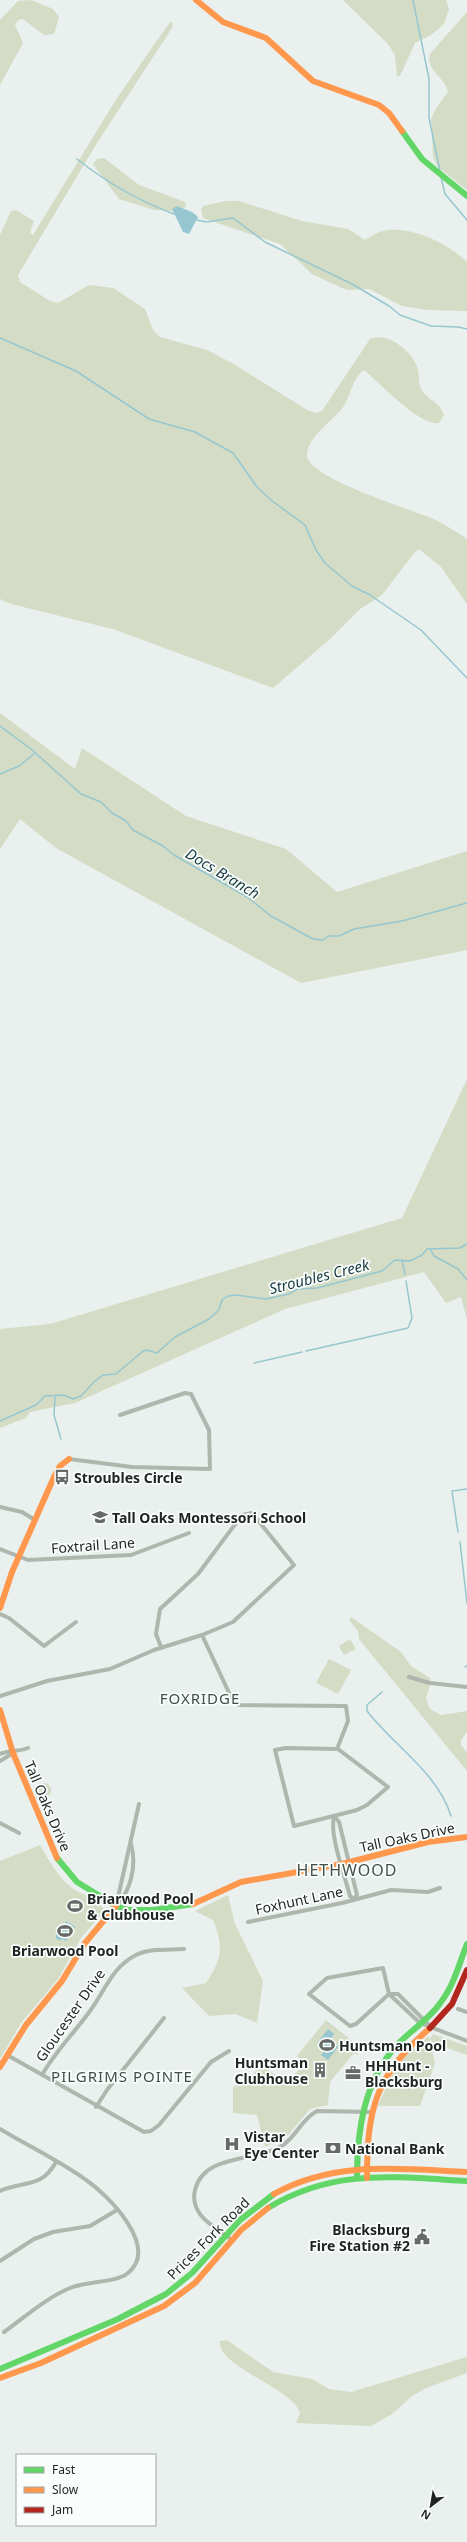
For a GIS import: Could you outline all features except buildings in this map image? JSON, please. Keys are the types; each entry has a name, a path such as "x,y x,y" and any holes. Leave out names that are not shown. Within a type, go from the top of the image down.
{"street":[{"path":"196,0 223,22 266,38 278,47 301,72 313,81 379,105 389,113 422,159 467,196"},
{"path":"0,1608 18,1557 60,1466 68,1459 132,1466 210,1469 209,1430 191,1394 185,1393 120,1415"},
{"path":"0,1506 22,1512 35,1520"},
{"path":"0,1696 47,1681 110,1669 161,1647 202,1635 236,1620 294,1564 252,1513 242,1515 198,1574 160,1609 156,1634 161,1647"},
{"name":"Foxtrail Lane","path":"0,1549 28,1560 133,1555 189,1533"},
{"path":"0,1614 9,1618 44,1646 76,1622"},
{"path":"202,1635 231,1697 239,1705 346,1706 348,1721 337,1749"},
{"path":"409,1677 430,1683 467,1687"},
{"name":"Tall Oaks Drive","path":"0,1710 13,1753 46,1838 62,1866 77,1882 116,1906 136,1911 191,1905 241,1882 342,1864 428,1842 467,1837"},
{"path":"0,1761 13,1753 28,1748"},
{"path":"337,1749 388,1787 364,1807 334,1816 294,1826 275,1750 337,1749"},
{"path":"0,1754 6,1752 13,1753"},
{"path":"116,1906 123,1881 127,1853 131,1844 139,1804"},
{"path":"334,1816 339,1822 349,1862"},
{"name":"Foxhunt Lane","path":"334,1816 332,1824 350,1896 354,1899"},
{"path":"0,1823 20,1833"},
{"path":"0,2067 26,2025 62,1981 85,1943 124,1898 130,1882 134,1854 131,1844"},
{"name":"Foxhunt Lane","path":"349,1862 357,1895 354,1899"},
{"name":"Foxhunt Lane","path":"248,1922 391,1890 428,1892 440,1888"},
{"path":"357,2178 358,2132 362,2112 382,2064 396,2045 422,2021 446,1995 467,1944"},
{"name":"Gloucester Drive","path":"42,2075 55,2054 90,2011 109,1980 121,1964 143,1953 184,1949"},
{"path":"389,1994 356,2024 350,2026 308,1994 327,1978 383,1968 389,1994 431,2027 467,2041"},
{"path":"367,2178 367,2142 372,2112 396,2060 449,2008 467,1970"},
{"path":"458,2009 467,2012"},
{"path":"96,2107 106,2090 164,2018"},
{"path":"7,2056 141,2131 151,2131 169,2114 211,2062 229,2051"},
{"path":"232,2240 201,2216 196,2206 195,2191 205,2172 216,2166 279,2148 292,2139 317,2111 372,2112"},
{"path":"0,2129 89,2182 117,2210 130,2227 138,2244 138,2254 131,2269 117,2278 87,2282 62,2292 4,2332"},
{"path":"0,2191 39,2181 49,2174 56,2162"},
{"name":"Prices Fork Road","path":"0,2369 31,2358 154,2301 192,2274 225,2235 250,2210 281,2190 319,2175 357,2169 467,2172"},
{"name":"Prices Fork Road","path":"0,2378 28,2369 159,2309 197,2281 232,2240 254,2219 286,2198 317,2185 357,2178 467,2181"},
{"path":"0,2261 34,2239 54,2232 90,2226 117,2210"}],"green space":[{"path":"31,0 53,9 59,17 54,34 44,35 23,19 18,20 15,25 23,43 0,85 0,20 18,1"},
{"path":"343,0 446,0 449,9 444,24 431,35 415,43 400,76 397,76 395,55 388,44"},
{"path":"467,12 467,190 438,167 433,157 431,119 435,110 448,92 446,86 430,65 429,60 430,54"},
{"path":"170,22 173,23 172,28 97,143 18,275 20,282 50,301 58,303 89,285 113,288 145,309 153,330 160,337 207,350 232,363 307,410 316,413 322,411 370,339 377,337 384,338 398,344 410,354 414,360 418,369 422,390 442,410 444,415 439,423 421,418 410,411 364,370 356,379 344,406 315,436 311,442 307,454 311,463 323,473 341,483 436,520 467,539 467,604 441,567 419,549 414,553 382,595 360,609 330,639 273,688 113,629 11,604 0,599 0,235 11,211 16,210 34,221 30,233 33,235 117,98"},
{"path":"104,158 139,185 185,202 186,206 180,211 154,210 119,199 93,164 97,159"},
{"path":"226,201 239,201 302,221 348,229 365,240 379,232 398,230 420,234 441,243 460,255 467,262 467,311 428,310 402,306 369,289 348,290 342,288 312,274 280,244 203,218 201,210 203,206"},
{"path":"0,713 75,769 82,748 186,816 286,849 337,892 467,851 467,950 301,983 56,848 20,819 0,849"},
{"path":"467,1079 467,1319 461,1297 446,1303 424,1272 285,1309 75,1403 30,1412 26,1418 0,1428 0,1329 50,1324 402,1218"},
{"path":"351,1617 401,1652 411,1666 430,1678 431,1682 426,1698 430,1709 441,1715 467,1711 467,1732 461,1740 461,1745 467,1753 467,1771 359,1639 358,1631 349,1620"},
{"path":"350,1639 356,1649 344,1655 339,1646"},
{"path":"329,1659 351,1670 338,1694 316,1683"},
{"path":"44,1783 49,1785 51,1790 49,1795 44,1797 39,1795 37,1790 39,1785"},
{"path":"40,1845 62,1879 72,1888 95,1900 104,1911 81,1938 58,1979 21,2023 0,2059 0,1861"},
{"path":"228,1895 235,1924 263,1981 257,2023 235,2014 209,2016 182,1988 206,1983 215,1967 220,1953 219,1938 213,1920 195,1911"},
{"path":"326,2020 362,2049 357,2055 354,2053 330,2082 328,2105 310,2109 288,2135 265,2147 257,2115 233,2113 233,2087 247,2080 262,2065 287,2084 305,2062 297,2056"},
{"path":"433,2034 467,2046 467,2055 433,2043 430,2039"},
{"path":"429,2036 435,2063 420,2106 378,2106 397,2063"},
{"path":"227,2340 273,2372 312,2379 329,2389 351,2392 467,2357 467,2373 426,2388 412,2396 392,2414 371,2426 296,2423 300,2413 294,2404 271,2386 242,2369 230,2360 222,2351 220,2341"}],"water":[{"path":"177,206 192,212 198,217 189,234 183,232 172,209"},
{"name":"Briarwood Pool","path":"66,1921 75,1927 66,1941 61,1939 60,1941 56,1938 56,1933 64,1927"},
{"name":"Huntsman Pool","path":"328,2029 334,2034 330,2040 338,2047 328,2060 321,2055 325,2050 317,2043"}],"waterway":[{"path":"413,0 429,79 429,118 440,171"},
{"path":"77,159 123,190 174,214"},
{"path":"441,177 445,194 467,220"},
{"path":"197,220 206,222 233,218 265,242 352,284 389,306 400,315 431,326 458,327 467,329"},
{"path":"0,338 76,371 149,419 195,432 233,453 257,487 271,500 305,525 316,550 325,563 352,586 370,595 421,630 467,678"},
{"name":"Docs Branch","path":"0,726 31,749 81,794 101,802 112,813 126,821 133,830 163,846 174,855 247,897 271,916 313,939 323,940 329,936 339,936 354,929 402,921 467,903"},
{"path":"0,774 19,766 34,754"},
{"name":"Stroubles Creek","path":"0,1421 36,1405 45,1396 64,1395 73,1399 81,1396 103,1375 116,1374 146,1350 157,1353 175,1337 209,1319 219,1310 222,1300 228,1296 236,1295 266,1299 289,1294 297,1289 317,1288 382,1271 395,1260 410,1261 422,1255 427,1249 460,1248 467,1244"},
{"path":"430,1249 434,1256 458,1269 467,1280"},
{"path":"402,1260 405,1274"},
{"path":"306,1351 408,1328 412,1318 406,1281"},
{"path":"254,1363 302,1352"},
{"path":"55,1397 54,1415 61,1439"},
{"path":"458,1532 452,1491 467,1489"},
{"path":"460,1542 467,1603"},
{"path":"382,1692 367,1705 367,1711 426,1773 445,1801 451,1816"}],"traffic: fast":[{"path":"402,131 422,159 467,196"},
{"path":"57,1858 77,1882 116,1906 128,1910 153,1910 193,1904"},
{"path":"357,2178 357,2160 361,2124 370,2090 377,2074 397,2045 437,2008 453,1981 467,1944"},
{"path":"268,2208 292,2195 316,2186 341,2181 390,2177 467,2181"},
{"path":"0,2369 118,2319 166,2294 192,2273 240,2220 274,2194"}],"traffic: slow":[{"path":"196,0 223,22 266,38 313,81 379,105 389,113 402,131"},
{"path":"0,1608 12,1572 54,1477 60,1466 69,1459"},
{"path":"0,1710 13,1753 57,1858"},
{"path":"193,1904 241,1882 342,1864 428,1842 467,1837"},
{"path":"0,2067 26,2025 62,1981 85,1943 116,1906"},
{"path":"367,2178 369,2131 378,2094 386,2077 397,2061 430,2028"},
{"path":"274,2194 297,2183 344,2171 368,2169 417,2169 467,2172"},
{"path":"0,2378 41,2363 164,2306 195,2283 241,2230 268,2208"}],"traffic: jam":[{"path":"430,2028 452,2004 467,1970"}],"place":[{"name":"Stroubles Circle","path":"62,1477"},
{"name":"Tall Oaks Montessori School","path":"100,1517"},
{"name":"Briarwood Pool & Clubhouse","path":"75,1906"},
{"name":"Briarwood Pool","path":"65,1931"},
{"name":"Huntsman Pool","path":"327,2045"},
{"name":"Huntsman Clubhouse","path":"320,2070"},
{"name":"HHHunt - Blacksburg","path":"353,2073"},
{"name":"Vistar Eye Center","path":"232,2144"},
{"name":"National Bank","path":"333,2148"},
{"name":"Blacksburg Fire Station #2","path":"422,2237"}],"district":[{"name":"FOXRIDGE","path":"200,1698"},
{"name":"HETHWOOD","path":"347,1870"},
{"name":"PILGRIMS POINTE","path":"122,2076"}]}
